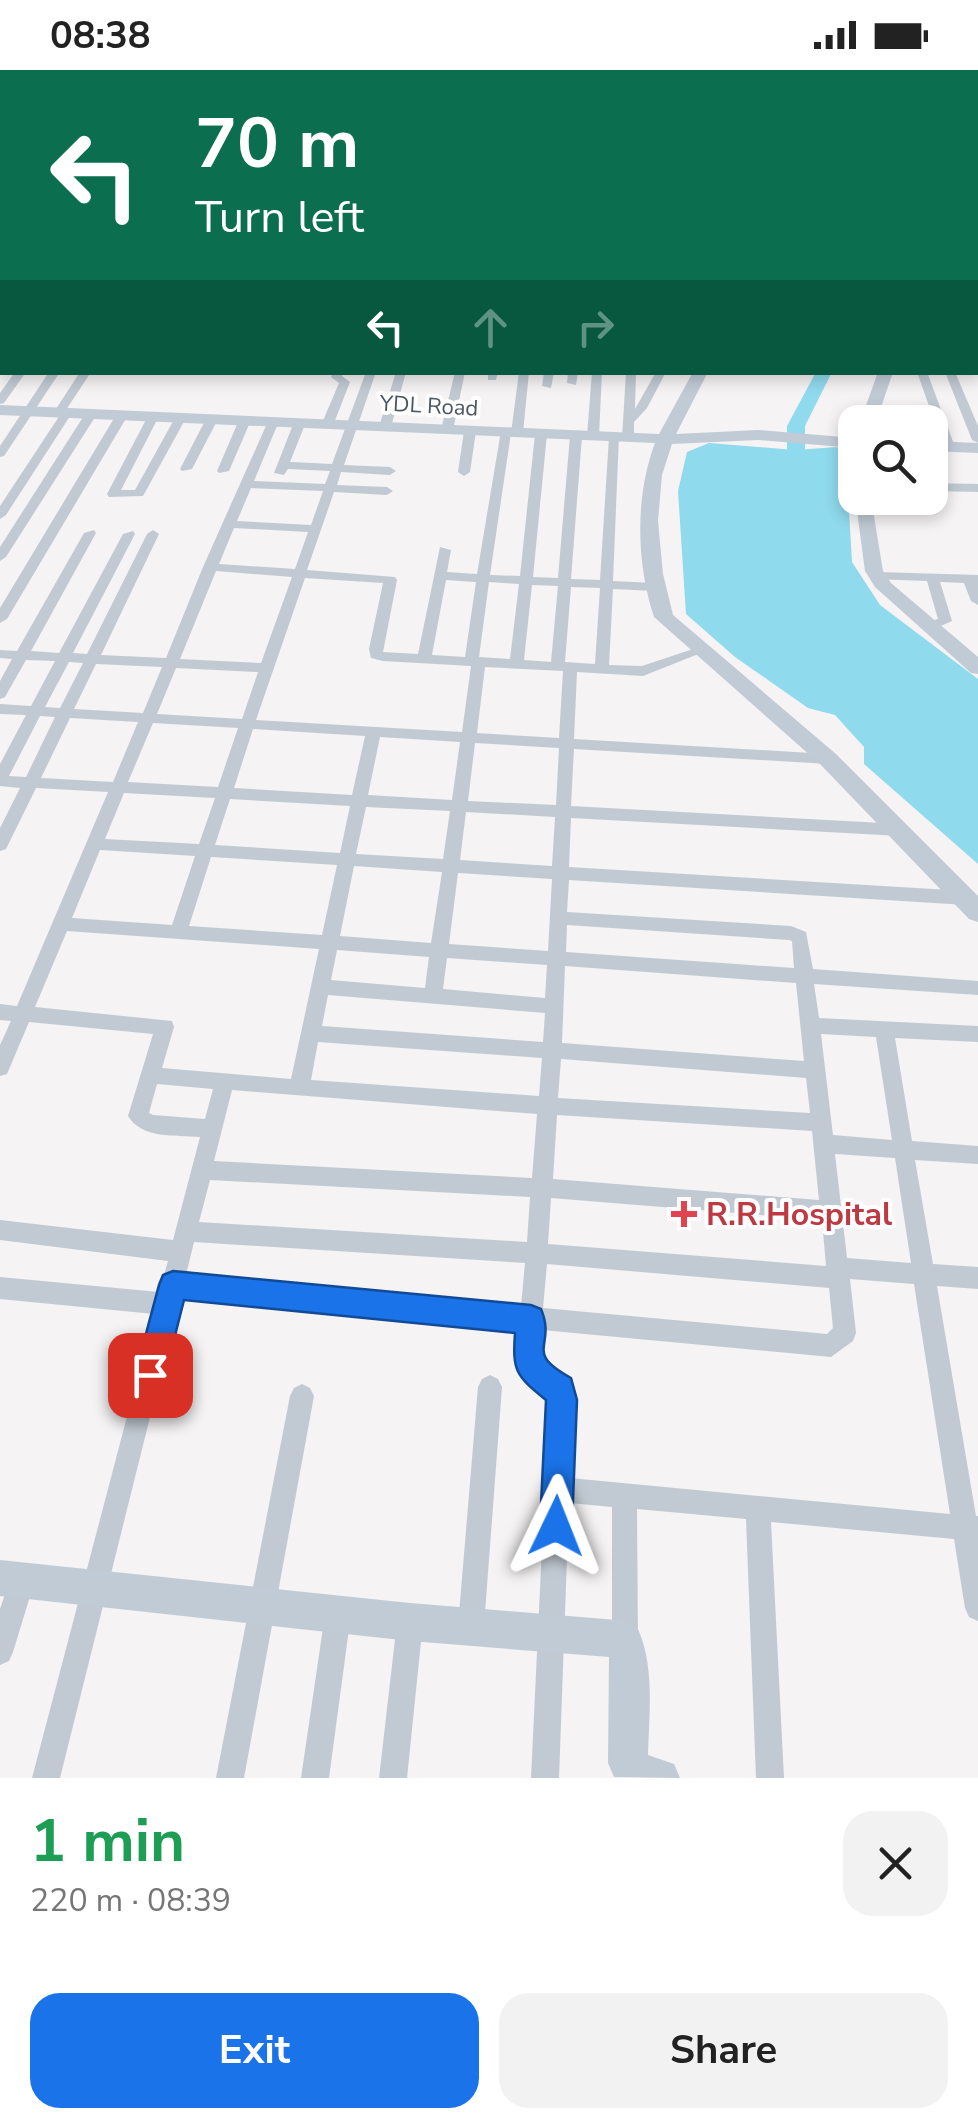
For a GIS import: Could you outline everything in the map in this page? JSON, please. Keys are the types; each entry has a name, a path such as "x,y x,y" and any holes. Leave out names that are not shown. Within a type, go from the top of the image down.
{"street":[{"path":"0,402 20,375"},
{"path":"0,454 53,375"},
{"path":"0,515 84,375"},
{"path":"328,424 344,382 337,375"},
{"path":"178,932 246,725 370,375"},
{"path":"385,427 400,375"},
{"path":"447,430 459,375"},
{"path":"433,996 469,738 484,578 523,375"},
{"path":"548,386 549,375"},
{"path":"546,1778 560,1389 532,1370 528,1362 552,1053 565,812 568,744 563,583 596,375"},
{"path":"602,669 606,585 631,375"},
{"path":"624,432 660,375"},
{"path":"699,375 664,439 648,501 654,586 666,621 828,759 972,905"},
{"path":"874,405 885,375"},
{"path":"923,375 934,405"},
{"path":"951,375 978,440"},
{"name":"YDL Road","path":"0,410 585,436 624,432 664,439 776,436 838,441"},
{"path":"0,557 91,414"},
{"path":"0,619 122,415"},
{"path":"153,416 112,494 140,493 180,418"},
{"path":"186,469 212,419"},
{"path":"223,471 245,420"},
{"path":"0,1068 273,421"},
{"path":"275,485 300,422"},
{"path":"464,472 470,431"},
{"path":"516,664 541,434"},
{"path":"949,447 978,448"},
{"path":"283,465 390,470"},
{"path":"246,484 388,490"},
{"path":"948,487 978,488"},
{"path":"865,515 877,576 890,594 978,668"},
{"path":"228,524 316,530"},
{"path":"0,694 90,533"},
{"path":"130,534 0,780 901,830"},
{"path":"0,845 154,534"},
{"path":"424,658 445,550"},
{"path":"209,567 390,580 376,654 650,670 700,650"},
{"path":"440,576 654,586"},
{"path":"877,576 974,578 978,600"},
{"path":"929,626 945,622 932,577"},
{"path":"0,654 266,668"},
{"path":"0,709 828,759"},
{"path":"300,1088 373,732"},
{"path":"96,844 562,873 972,905"},
{"path":"0,1288 171,1295 531,1320 831,1346 845,1333 802,943 796,934 559,918"},
{"path":"62,924 978,988"},
{"path":"320,987 554,1006"},
{"path":"0,1012 165,1027 140,1108 140,1121 212,1130"},
{"path":"812,1026 978,1034"},
{"path":"884,1029 972,1528 978,1608"},
{"path":"310,1033 817,1070"},
{"path":"151,1075 547,1106 824,1133 904,1150 978,1155"},
{"path":"46,1778 224,1083"},
{"path":"203,1170 540,1188 832,1211"},
{"path":"0,1230 184,1242 536,1253 978,1278"},
{"path":"471,1626 490,1388"},
{"path":"230,1778 302,1396"},
{"path":"557,1489 972,1528"},
{"path":"624,1494 625,1642 630,1668 628,1763 635,1772 660,1778"},
{"path":"758,1508 770,1778"},
{"path":"0,1652 11,1579 625,1642"},
{"path":"315,1778 338,1614"},
{"path":"393,1778 410,1622"}],"water":[{"path":"709,443 795,450 837,447 838,515 849,515 852,562 880,605 978,679 978,864 864,764 864,747 835,715 808,708 735,657 686,614 678,491 687,452"}],"waterway":[{"path":"796,485 796,426 822,375"}],"place":[{"name":"R.R.Hospital","path":"684,1214"}],"route":[{"path":"150,1375 173,1285 531,1320 528,1362 537,1376 560,1389 556,1526"}]}
